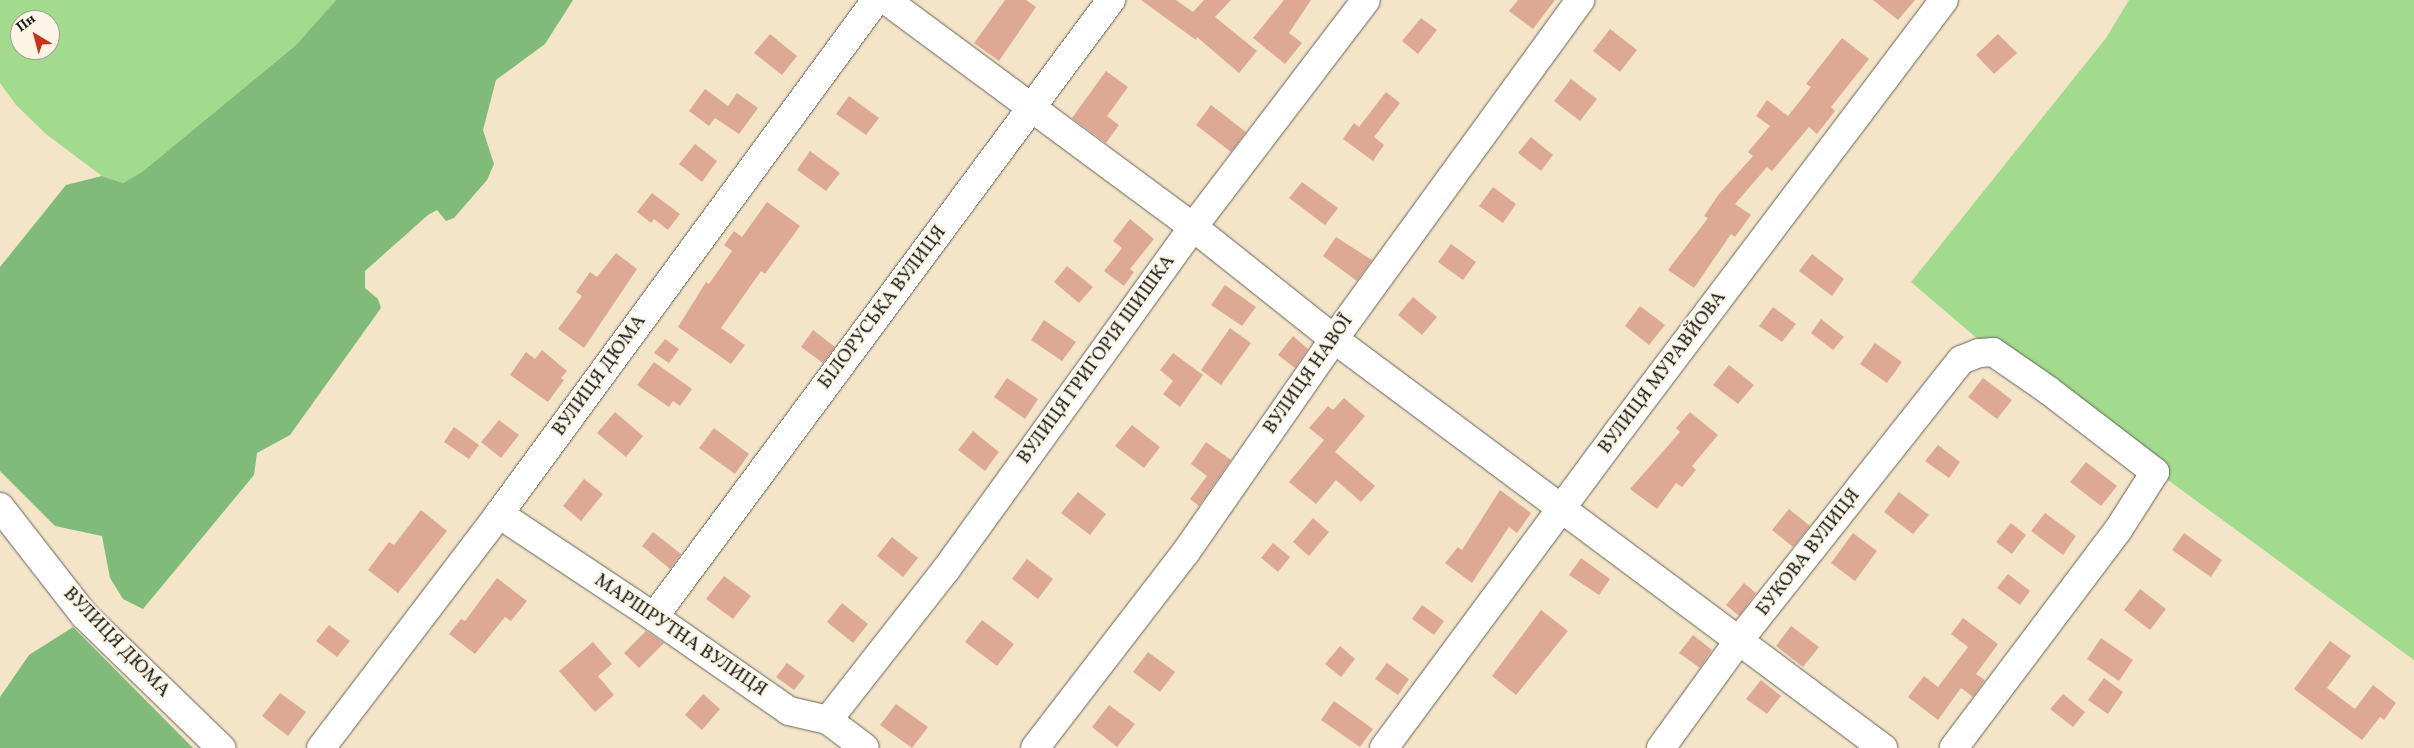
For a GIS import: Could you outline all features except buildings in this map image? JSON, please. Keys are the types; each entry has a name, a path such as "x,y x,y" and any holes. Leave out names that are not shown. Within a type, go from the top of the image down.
{"street":[{"name":"ВУЛИЦЯ ДЮМА","path":"321,748 499,514 876,0"},
{"path":"886,0 1193,227 1334,339 1883,748"},
{"name":"БІЛОРУСЬКА ВУЛИЦЯ","path":"654,617 1112,0"},
{"name":"ВУЛИЦЯ ГРИГОРІЯ ШИШКА","path":"828,720 945,572 1193,227 1366,0"},
{"name":"ВУЛИЦЯ НАВОЇ","path":"1035,748 1186,552 1334,339 1580,0"},
{"name":"ВУЛИЦЯ МУРАВЙОВА","path":"1384,748 1562,507 1944,0"},
{"name":"БУКОВА ВУЛИЦЯ","path":"1661,748 1740,640 1962,360 1979,353 1993,352 2048,390 2154,472 2118,530 1954,748"},
{"name":"ВУЛИЦЯ ДЮМА","path":"0,507 85,616 221,748"},
{"name":"МАРШРУТНА ВУЛИЦЯ","path":"499,514 654,617 788,711 828,720 865,748"}],"green space":[{"path":"0,0 336,0 296,45 142,172 123,183 102,176 46,134 16,105 0,83"},
{"path":"336,0 573,0 545,44 496,80 483,130 494,164 487,180 454,218 446,221 437,210 428,215 365,271 365,288 378,299 381,308 290,435 257,453 254,475 143,609 123,599 110,578 102,536 55,526 0,471 0,267 66,185 102,176 123,183 142,172 296,45"},
{"path":"2129,0 2414,0 2414,660 1993,352 1911,282 2106,38"},
{"path":"73,627 193,748 0,748 0,697 29,655"}]}
